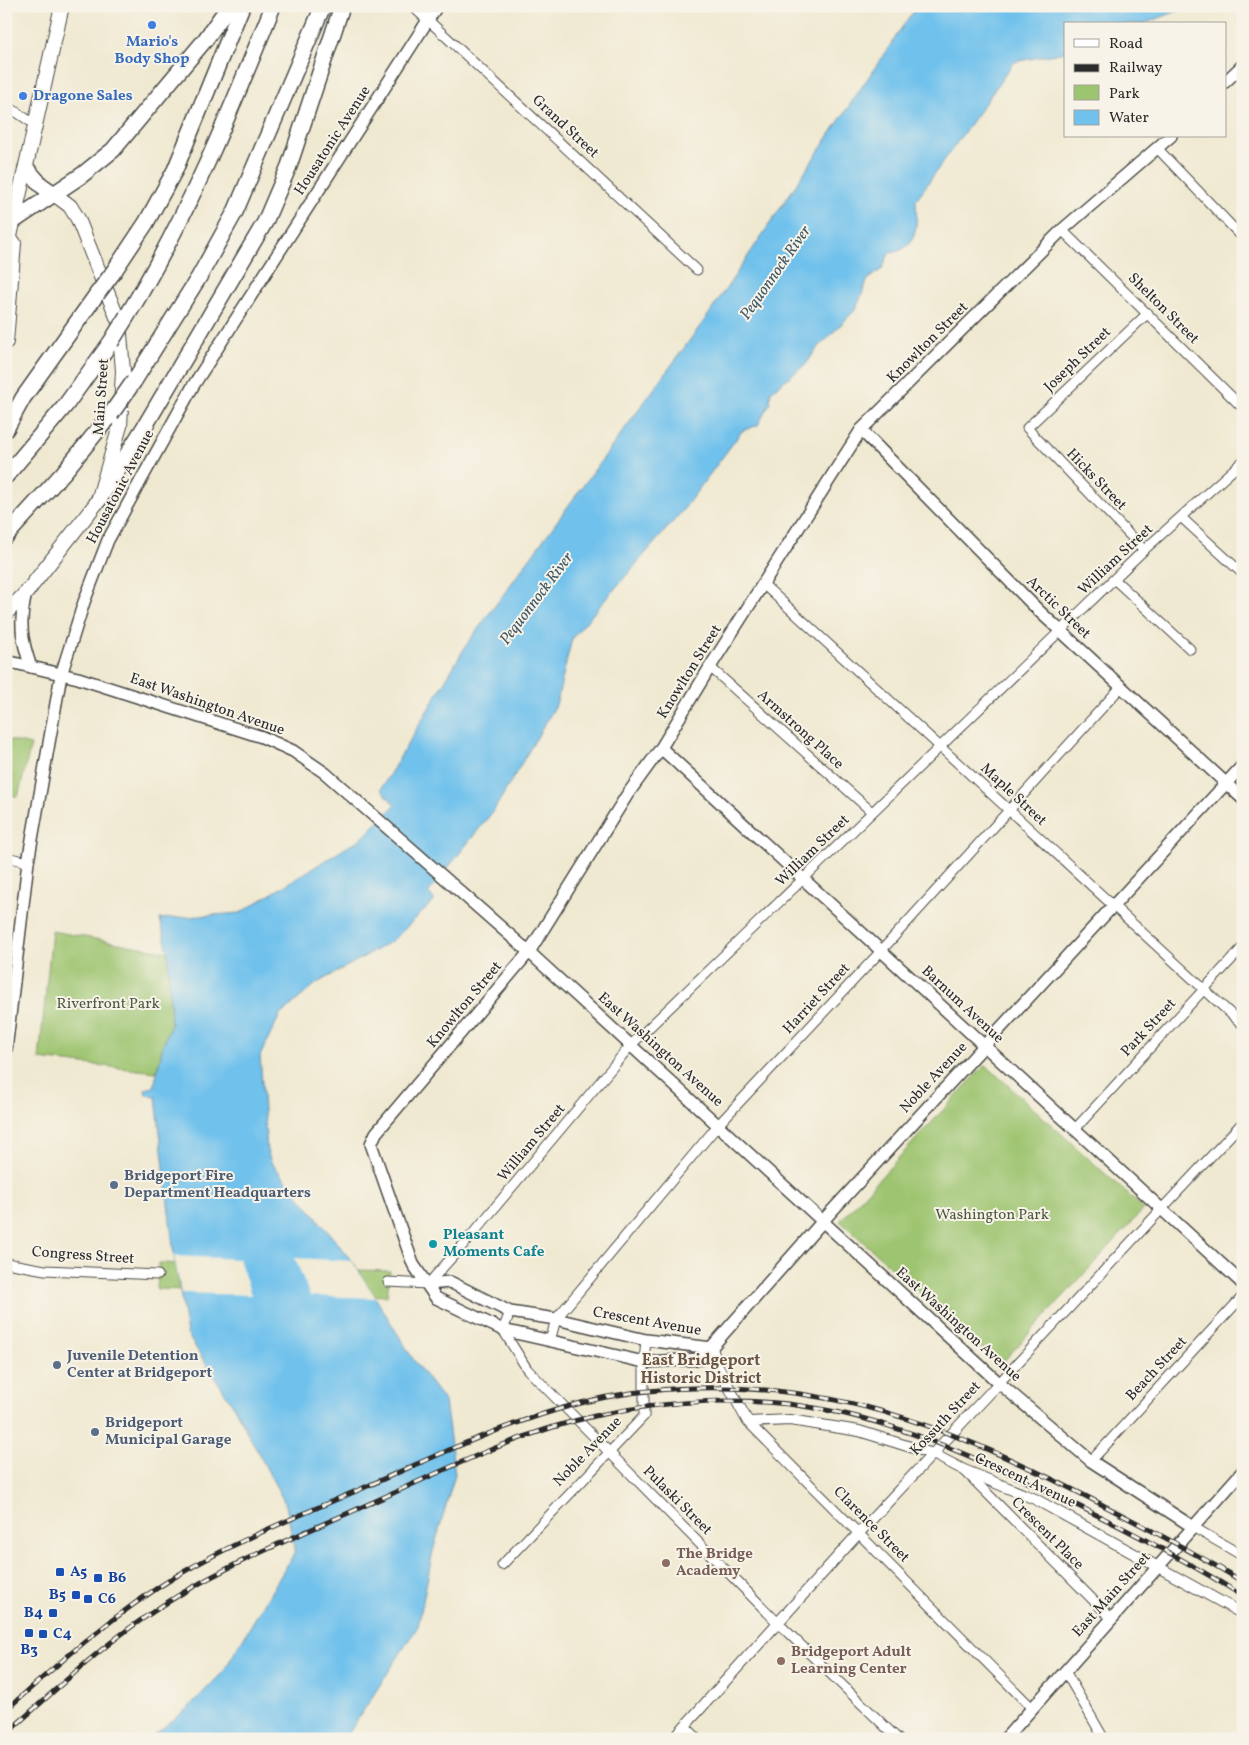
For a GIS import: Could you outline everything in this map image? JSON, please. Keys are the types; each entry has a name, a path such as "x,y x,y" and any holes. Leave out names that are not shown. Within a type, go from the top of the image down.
{"highway":[{"path":"15,220 93,167 117,145 205,40 229,6"},
{"path":"6,428 23,398 112,274 146,222 175,170 242,6"},
{"path":"7,475 65,406 111,342 168,246 194,196 222,132 273,6"},
{"path":"8,533 64,472 111,414 134,381 199,277 234,212 323,6"},
{"path":"98,501 155,410 265,222 287,172 342,6"},
{"path":"26,168 41,186 54,194"}],"main road":[{"path":"6,254 62,6"},
{"name":"Housatonic Avenue","path":"6,1050 28,862 62,675 84,602 108,540 193,386 437,6"},
{"path":"1226,81 1243,65"},
{"name":"Knowlton Street","path":"428,1284 413,1264 371,1144 376,1133 529,952 627,795 661,748 710,667 861,430 1062,230 1169,138"},
{"name":"Main Street","path":"6,613 26,593 98,501 120,426 123,371 119,322 78,219 67,202 54,194"},
{"path":"6,342 15,220"},
{"name":"Arctic Street","path":"861,430 1060,631 1243,799"},
{"name":"Main Street","path":"26,593 21,613 22,641 31,667"},
{"name":"East Washington Avenue","path":"6,661 78,678 262,737 293,751 326,773 529,952 719,1124 999,1384 1091,1461 1193,1527"},
{"name":"Barnum Avenue","path":"661,748 1243,1284"},
{"name":"Noble Avenue","path":"712,1348 823,1221 1243,765"},
{"name":"Crescent Avenue","path":"450,1282 510,1312 556,1319 646,1340 712,1348 701,1359 644,1362 550,1341 503,1330 442,1301 432,1293 428,1284 450,1282"},
{"name":"East Main Street","path":"1005,1739 1110,1617 1159,1566 1243,1471"}],"street":[{"name":"Grand Street","path":"413,6 697,270"},
{"path":"6,105 34,124"},
{"path":"1158,149 1243,238"},
{"name":"Shelton Street","path":"1062,230 1243,408"},
{"name":"Joseph Street","path":"1027,428 1148,313"},
{"name":"Hicks Street","path":"1027,428 1144,550"},
{"name":"William Street","path":"428,1284 472,1236 631,1045 942,747 1144,550 1182,518 1243,460"},
{"path":"1182,518 1243,574"},
{"path":"1114,580 1190,649"},
{"name":"Maple Street","path":"764,585 1243,1025"},
{"name":"Armstrong Place","path":"710,667 872,812"},
{"name":"Harriet Street","path":"550,1341 556,1319 719,1124 881,951 1121,687"},
{"path":"6,857 28,862"},
{"name":"Park Street","path":"1075,1128 1243,947"},
{"name":"Kossuth Street","path":"673,1739 858,1534 1243,1122"},
{"name":"Congress Street","path":"6,1263 45,1270 158,1275"},
{"path":"388,1282 428,1284"},
{"name":"Beach Street","path":"1091,1461 1243,1296"},
{"path":"503,1330 510,1312"},
{"name":"Pulaski Street","path":"503,1330 527,1369 778,1623 898,1739"},
{"name":"Noble Avenue","path":"502,1565 644,1416 646,1340"},
{"name":"Clarence Street","path":"712,1348 718,1367 748,1422 1032,1708"},
{"name":"Crescent Avenue","path":"748,1422 790,1420 860,1431 933,1454 964,1470 1035,1499 1243,1614"},
{"name":"Crescent Place","path":"964,1470 1110,1617"},
{"name":"East Washington Avenue","path":"1193,1527 1243,1556"},
{"path":"1064,1671 1104,1739"},
{"path":"685,1726 698,1739"}],"green space":[{"path":"6,739 31,745 18,797 6,794"},
{"name":"Riverfront Park","path":"52,931 168,952 171,1025 156,1072 39,1059"},
{"name":"Washington Park","path":"984,1066 989,1068 1144,1209 1000,1365 840,1221"},
{"path":"159,1263 239,1266 250,1292 157,1289"},
{"path":"299,1268 390,1271 387,1296 311,1293"}],"water":[{"name":"Pequonnock River","path":"919,6 1191,6 1148,22 1064,22 1064,52 1014,62 916,200 916,226 911,241 899,251 889,253 882,269 868,279 856,309 815,351 807,363 771,391 770,403 758,425 742,431 683,510 572,638 556,705 494,810 428,893 435,900 392,941 317,983 280,1015 260,1056 267,1151 271,1162 356,1266 413,1359 445,1402 455,1474 433,1551 418,1626 345,1739 149,1739 187,1709 223,1672 295,1552 286,1505 234,1407 187,1334 174,1256 156,1097 146,1095 145,1089 154,1087 163,1045 171,1025 168,952 160,919 240,913 362,838 395,805 381,789 467,644 709,314 909,17"}],"pier":[{"path":"174,1256 239,1259 251,1295 181,1293"},
{"path":"295,1258 352,1261 376,1298 310,1296"}],"railway":[{"path":"6,1710 110,1621 178,1575 201,1562 273,1527 500,1429 581,1403 623,1394 696,1388 752,1389 804,1395 855,1404 905,1418 953,1435 1050,1478 1171,1541 1243,1582"},
{"path":"6,1737 16,1725 92,1657 124,1632 168,1602 224,1570 282,1542 511,1442 569,1422 652,1406 707,1401 789,1404 840,1413 889,1426 961,1453 1068,1501 1157,1546 1243,1596"}],"place":[{"name":"Mario's Body Shop","path":"152,25"},
{"name":"Dragone Sales","path":"23,96"},
{"name":"Bridgeport Fire Department Headquarters","path":"114,1185"},
{"name":"Pleasant Moments Cafe","path":"433,1244"},
{"name":"Juvenile Detention Center at Bridgeport","path":"57,1365"},
{"name":"Bridgeport Municipal Garage","path":"95,1432"},
{"name":"The Bridge Academy","path":"666,1563"},
{"name":"A5","path":"60,1572"},
{"name":"B6","path":"98,1578"},
{"name":"B5","path":"76,1595"},
{"name":"C6","path":"88,1599"},
{"name":"B4","path":"53,1613"},
{"name":"B3","path":"29,1633"},
{"name":"C4","path":"43,1634"},
{"name":"Bridgeport Adult Learning Center","path":"781,1661"}],"district":[{"name":"East Bridgeport Historic District","path":"701,1370"}]}
